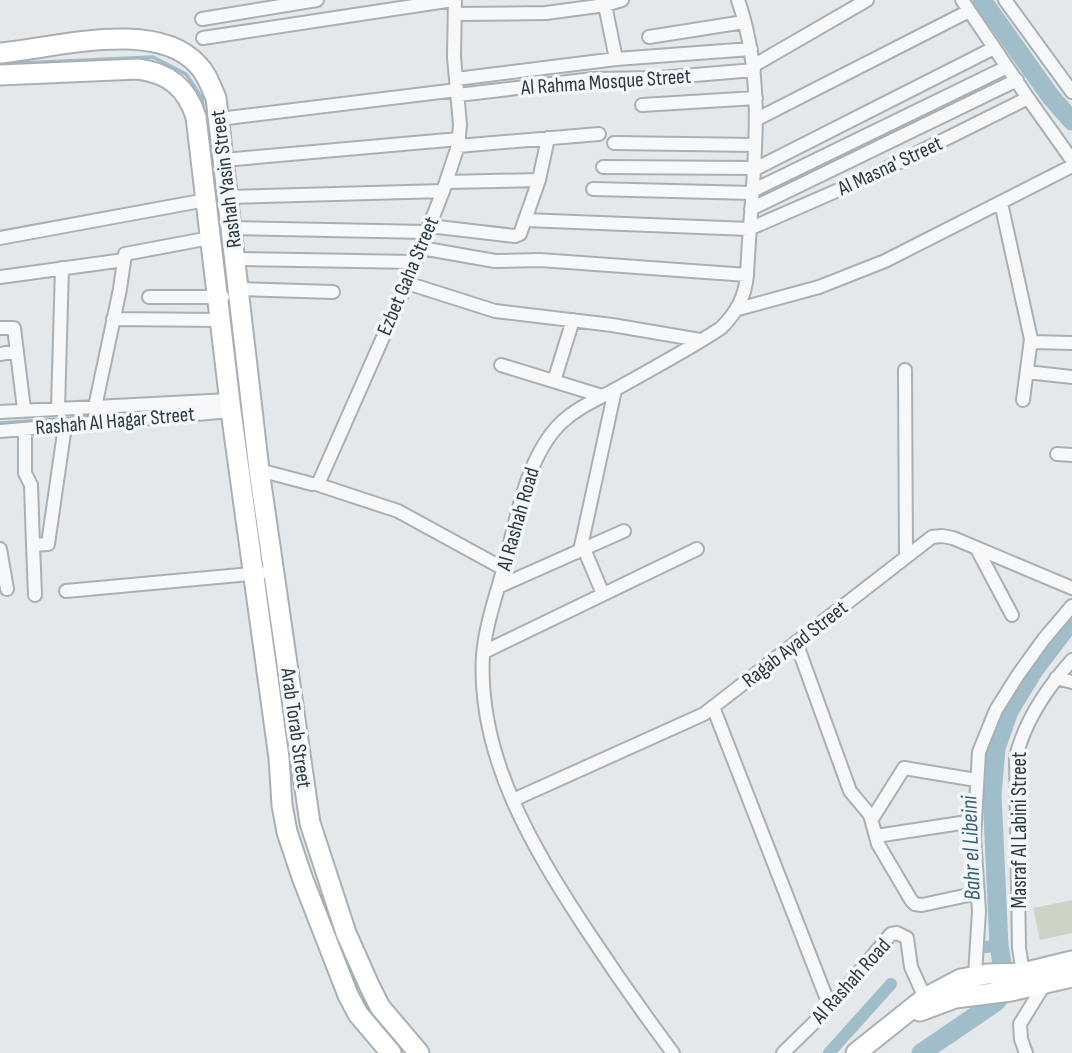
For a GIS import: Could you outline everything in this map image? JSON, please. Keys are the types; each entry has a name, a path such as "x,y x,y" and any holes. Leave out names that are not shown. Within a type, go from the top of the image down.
{"street":[{"path":"202,19 317,0"},
{"path":"204,38 454,0"},
{"name":"Ezbet Gaha Street","path":"316,484 407,283 459,143 454,0"},
{"path":"454,14 546,13 606,5 622,0"},
{"path":"754,68 867,0"},
{"path":"1005,0 1070,86"},
{"path":"738,309 747,275 757,119 754,68 744,22 743,2"},
{"path":"606,5 616,59"},
{"path":"757,119 965,5 1072,160"},
{"path":"649,37 744,22"},
{"name":"Rashah Yasin Street","path":"0,53 102,40 133,39 163,43 178,50 197,64 207,77 216,98 235,259 230,295 235,388"},
{"path":"603,167 754,169 994,48"},
{"path":"219,119 457,88 616,59 751,49"},
{"path":"593,189 752,192 1007,67"},
{"name":"Al Rahma Mosque Street","path":"457,88 593,79 659,78 754,68"},
{"name":"Rashah Yasin Street","path":"0,75 138,69 154,71 182,88 196,117 210,238 230,295 220,320 235,388"},
{"path":"751,209 1017,80"},
{"path":"642,104 756,98"},
{"name":"Al Masna' Street","path":"749,229 873,175 1028,99"},
{"path":"225,160 599,134"},
{"path":"232,229 428,229 515,236 522,232 540,180 548,138"},
{"path":"614,143 755,145"},
{"path":"738,309 819,287 885,261 1072,166"},
{"path":"229,197 540,180"},
{"path":"0,238 206,200"},
{"path":"1001,203 1031,342 1023,400"},
{"path":"526,220 749,229"},
{"path":"95,407 127,252 210,238"},
{"path":"421,248 495,261 540,260 747,275"},
{"path":"235,259 415,262"},
{"path":"0,277 124,260"},
{"path":"58,408 62,268"},
{"path":"407,283 484,309 700,340"},
{"path":"149,297 333,292"},
{"name":"Al Rashah Road","path":"673,1053 632,998 537,852 513,800 492,741 484,683 484,652 486,634 504,569 534,463 541,448 562,422 721,328 738,309"},
{"path":"113,319 220,320"},
{"path":"554,381 573,320"},
{"path":"0,328 14,328 24,409"},
{"path":"1031,342 1072,343"},
{"path":"0,354 17,351"},
{"path":"501,365 602,396"},
{"path":"905,370 906,558"},
{"path":"1027,372 1072,377"},
{"name":"Rashah Al Hagar Street","path":"0,411 95,407 235,388"},
{"name":"Rashah Al Hagar Street","path":"0,431 65,426 235,388"},
{"name":"Arab Torab Street","path":"235,388 259,470 282,805 290,843 348,995 358,1014 391,1053"},
{"name":"Arab Torab Street","path":"235,388 264,573 310,822 346,933 369,985 380,1007 419,1053"},
{"path":"603,594 582,550 615,390"},
{"path":"33,545 48,544 65,426"},
{"path":"25,429 25,474 32,485 35,595"},
{"path":"1057,454 1072,455"},
{"path":"259,470 316,484 398,511 504,569"},
{"path":"500,586 624,531"},
{"name":"Ragab Ayad Street","path":"513,800 680,726 713,707 927,540 937,536 947,536 1072,588"},
{"path":"0,549 7,589"},
{"path":"484,652 697,549"},
{"path":"977,550 1012,615"},
{"path":"66,591 264,573"},
{"name":"Masraf Al Labini Street","path":"981,974 974,821 979,752 996,710 1018,675 1072,606"},
{"path":"796,642 850,791 872,819 878,845 911,900 922,905 978,893"},
{"name":"Masraf Al Labini Street","path":"1031,979 1019,948 1016,757 1028,724 1041,700 1072,660"},
{"path":"1056,678 1072,682"},
{"path":"713,707 830,1007"},
{"path":"872,819 904,768 976,780"},
{"path":"876,836 974,821"},
{"name":"Al Rashah Road","path":"783,1053 830,1007 891,934 897,933 907,938 911,967 925,998"},
{"path":"897,1021 955,998 1031,979 1072,961"},
{"path":"856,1053 925,998 961,979 981,974 1031,979 1072,977"},
{"path":"1026,1053 1020,1024 1031,979"}],"green space":[{"path":"1072,900 1072,933 1040,940 1033,908"}],"waterway":[{"name":"Bahr el Libeini","path":"982,0 1051,97 1072,121"},
{"path":"0,64 153,57 186,74 202,98 204,115"},
{"path":"209,143 221,226"},
{"path":"0,423 75,418"},
{"name":"Bahr el Libeini","path":"921,1053 996,1002 1006,989 999,945 992,794 996,748 1009,711 1034,670 1072,620"},
{"path":"986,947 999,945"},
{"path":"829,1053 891,984"}]}
